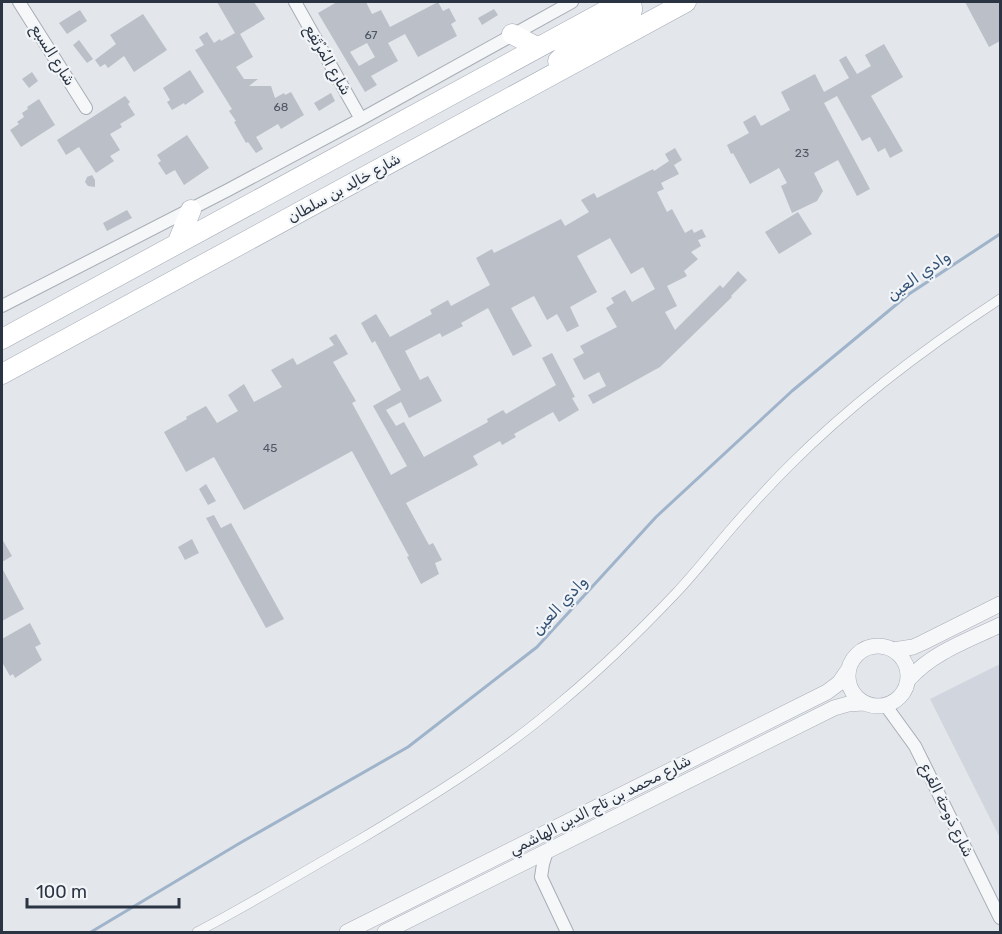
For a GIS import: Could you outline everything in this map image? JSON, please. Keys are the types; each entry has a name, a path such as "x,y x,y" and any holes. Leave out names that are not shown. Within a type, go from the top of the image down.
{"main road":[{"name":"شارع خالِد بن سلطان","path":"2,339 621,2"},
{"path":"549,76 566,53 629,16 632,6 628,2"},
{"name":"شارع خالِد بن سلطان","path":"2,374 686,2"},
{"path":"512,34 537,48"},
{"path":"177,244 191,210"}],"street":[{"name":"شارع السبع","path":"19,2 87,108"},
{"name":"شارع المُرْتَفِع","path":"295,2 361,119"},
{"path":"2,306 191,210 572,2"},
{"path":"197,933 263,897 398,817 474,768 559,704 620,649 677,592 731,528 844,414 939,341 1000,299"},
{"path":"1000,604 922,644 893,650 879,646 865,649 854,657 848,670 852,693 863,703 878,707 893,703 904,693 909,678 922,666 937,656 1000,625"},
{"path":"893,650 906,665 909,678"},
{"name":"شارع محمد بن تاج الدين الهاشمي","path":"347,933 826,692 839,682 848,670"},
{"name":"شارع محمد بن تاج الدين الهاشمي","path":"385,933 834,708 863,703"},
{"name":"شارع دَوحة الفَرع","path":"886,706 915,746 1000,918"},
{"path":"547,851 541,877 567,933"},
{"path":"515,868 529,870 541,877"}],"shaded area":[{"path":"1000,664 1000,838 930,699"}],"building":[{"path":"217,2 254,2 265,19 240,34 253,57 236,67 244,79 258,79 249,86 271,86 275,98 291,92 304,115 281,129 278,124 256,137 263,149 256,153 248,142 246,143 229,111 232,109 195,50 204,45 199,37 207,32 214,43 235,33"},
{"path":"337,2 366,2 372,14 381,10 390,27 438,2 443,11 449,8 456,21 451,24 457,36 418,57 405,34 388,43 398,61 371,76 377,85 365,92 318,13","holes":["367,43 375,57 359,66 350,52"]},
{"path":"965,2 1000,2 1000,41 989,47"},
{"path":"494,9 498,15 482,25 478,18"},
{"path":"80,10 87,21 67,34 59,23"},
{"path":"143,14 167,50 134,72 124,56 108,68 105,64 100,67 95,60 116,44 110,35"},
{"path":"79,40 93,59 87,63 73,45"},
{"path":"884,44 903,77 871,96 903,151 890,158 885,148 878,152 870,137 862,141 837,96 824,103 870,189 857,196 838,160 814,173 823,191 817,201 792,213 781,186 787,183 779,168 750,184 727,145 749,133 743,122 755,115 761,126 790,110 781,92 815,74 824,92 849,78 839,60 846,56 857,74 871,66 865,55"},
{"path":"190,70 204,92 185,105 184,103 172,110 167,102 170,100 163,88"},
{"path":"32,72 38,81 29,88 22,79"},
{"path":"331,93 335,101 319,111 314,103"},
{"path":"125,96 135,115 120,124 122,127 110,134 120,150 110,156 114,161 96,173 79,147 66,155 57,140"},
{"path":"39,99 55,125 21,147 10,130 19,124 17,122 24,117 22,113 28,109 27,107"},
{"path":"187,135 209,168 184,185 175,170 166,175 158,163 161,161 157,155"},
{"path":"675,148 682,160 674,165 679,174 661,183 664,189 657,192 667,212 672,209 685,233 692,229 694,233 702,229 706,237 698,240 701,246 691,252 698,259 684,271 687,276 667,286 677,306 665,312 675,330 720,285 723,288 738,271 747,280 660,367 593,404 588,395 606,386 599,372 584,380 573,359 584,353 580,346 617,327 606,308 614,303 611,298 625,290 632,302 655,289 643,267 631,274 610,238 577,256 597,292 570,307 579,326 567,332 557,314 547,320 534,296 511,308 532,346 513,356 488,308 461,323 463,326 442,337 440,333 405,351 420,380 428,376 442,401 409,418 401,402 386,410 396,426 404,422 424,457 488,422 487,419 503,410 506,414 556,385 542,358 552,353 575,397 572,398 579,410 559,422 553,412 514,434 516,437 502,445 500,441 473,456 478,465 406,503 429,545 433,543 442,560 435,563 439,574 421,584 407,557 409,556 352,451 244,510 214,457 186,472 164,432 206,406 217,423 238,411 228,395 244,384 254,402 282,387 271,370 293,358 297,365 334,345 329,338 336,334 348,354 333,362 356,401 352,403 391,475 407,466 373,406 401,390 375,341 372,343 361,323 376,314 390,337 432,314 430,310 448,300 451,306 490,285 476,258 492,249 494,253 561,219 565,226 589,212 581,200 594,193 597,198 653,169 654,171 669,161 665,154"},
{"path":"92,175 95,187 88,186 85,182 87,177"},
{"path":"127,210 132,218 107,231 103,223"},
{"path":"798,212 812,234 779,254 765,232"},
{"path":"206,484 216,501 208,505 199,489"},
{"path":"214,515 221,528 231,523 284,619 266,628 206,518"},
{"path":"2,539 12,556 2,562"},
{"path":"192,539 199,553 185,560 178,547"},
{"path":"2,568 24,609 2,621"},
{"path":"30,623 41,644 35,647 42,660 15,678 13,674 10,676 2,662 2,639"}],"waterway":[{"name":"وادي العين","path":"91,932 408,747 537,647 656,517 792,391 909,294 1000,234"}]}
